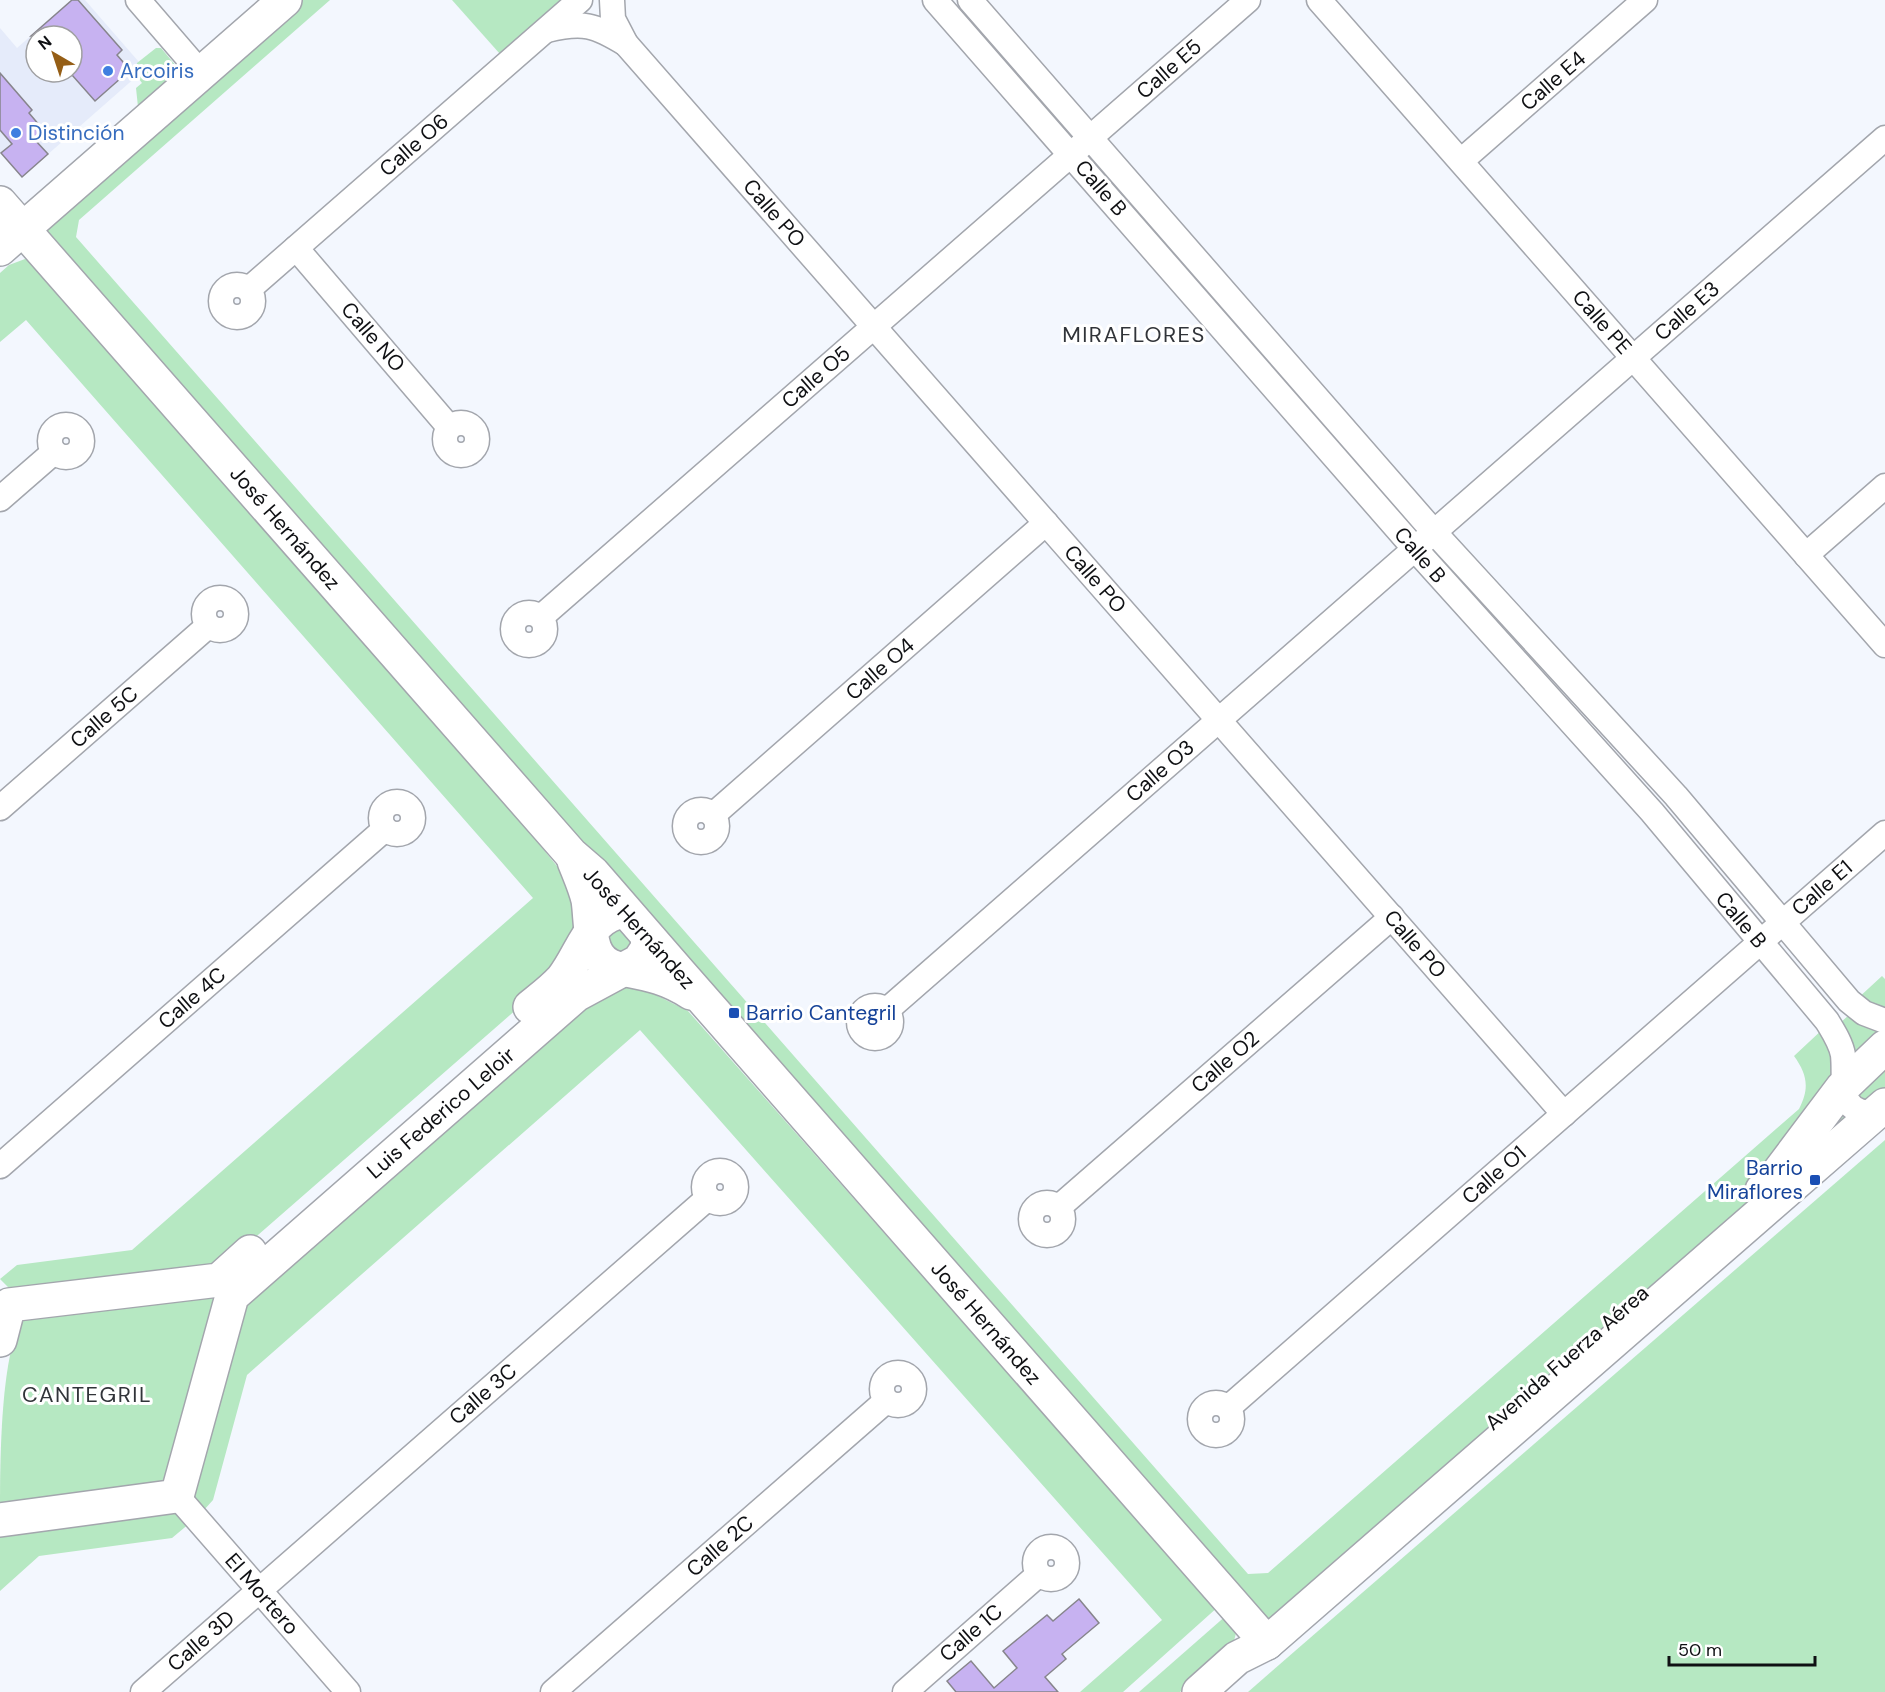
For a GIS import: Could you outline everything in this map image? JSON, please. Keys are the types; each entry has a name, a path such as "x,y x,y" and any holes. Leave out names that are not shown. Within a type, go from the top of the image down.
{"main road":[{"path":"11,239 285,0"},
{"name":"José Hernández","path":"0,203 11,239 571,854 593,873 1261,1636"},
{"name":"José Hernández","path":"571,854 588,901 591,932 596,951 605,962 616,968 628,968 661,976 705,1003"},
{"name":"Luis Federico Leloir","path":"225,1288 561,980 599,920 612,912 625,911"},
{"name":"Luis Federico Leloir","path":"225,1288 576,995 639,961 647,949 648,937"},
{"name":"Avenida Fuerza Aérea","path":"1199,1692 1772,1181 1842,1088 1885,1047"},
{"name":"Avenida Fuerza Aérea","path":"1261,1636 1881,1109"},
{"path":"0,1340 5,1300 225,1288 177,1496 0,1520"}],"street":[{"path":"138,0 201,73"},
{"name":"Calle O6","path":"249,289 580,0"},
{"name":"Calle PO","path":"612,0 613,19 626,44 1564,1114"},
{"name":"Calle B","path":"935,0 1415,549 1652,812 1827,1021 1843,1054 1842,1088"},
{"name":"Calle B","path":"970,0 1434,532 1676,796 1849,1001 1864,1014 1885,1021"},
{"name":"Calle E5","path":"1091,138 1248,0"},
{"name":"Calle PE","path":"1319,0 1885,645"},
{"name":"Calle E4","path":"1461,161 1645,0"},
{"name":"Calle PO","path":"543,32 573,24 598,27 626,44"},
{"name":"Calle O5","path":"541,617 1091,138"},
{"name":"Calle E3","path":"1434,532 1885,138"},
{"name":"Calle NO","path":"296,248 449,427"},
{"path":"0,499 54,452"},
{"path":"1806,555 1885,486"},
{"name":"Calle O4","path":"713,815 1046,523"},
{"name":"Calle O3","path":"887,1010 1434,532"},
{"name":"Calle 5C","path":"0,808 208,626"},
{"name":"Calle 4C","path":"0,1166 384,829"},
{"name":"Calle E1","path":"1760,942 1885,833"},
{"name":"Calle O2","path":"1059,1207 1392,917"},
{"name":"Calle O1","path":"1228,1407 1760,942"},
{"path":"1842,1088 1853,1107 1864,1113 1881,1109"},
{"name":"Calle 3C","path":"259,1591 708,1198"},
{"name":"Calle 2C","path":"553,1692 886,1401"},
{"name":"El Mortero","path":"177,1496 348,1692"},
{"name":"Calle 1C","path":"904,1692 1038,1575"},
{"name":"Calle 3D","path":"143,1692 259,1591"}],"shaded area":[{"name":"Arcoiris","path":"72,0 85,0 145,69 22,177 0,152 0,28 17,48 24,42 24,84 84,84 84,24 44,24"}],"green space":[{"path":"285,0 330,0 79,220 76,237 1248,1574 1268,1573 1799,1109 1806,1088 1802,1069 1794,1056 1824,1028 1829,1033 1860,1005 1856,1000 1882,976 1885,979 1885,1105 1267,1643 705,1003 616,968 581,877 23,229"},
{"path":"452,0 580,0 508,63"},
{"path":"156,48 161,48 177,67 177,74 138,107 136,88 142,83 136,75 137,63"},
{"path":"25,259 36,263 497,792 569,881 578,918 557,974 226,1263 13,1292 0,1279 17,1265 132,1250 533,898 26,320 0,342 0,273 9,265"},
{"path":"631,987 648,991 688,1011 1105,1483 1219,1606 1123,1692 1080,1692 1162,1620 640,1030 247,1375 213,1500 204,1510 189,1492 237,1307 569,1007 612,988"},
{"path":"1885,1140 1885,1692 1248,1692 1295,1651"},
{"path":"207,1291 219,1303 171,1483 0,1511 1,1437 6,1379 17,1331 25,1316"},
{"path":"177,1508 190,1523 172,1538 39,1556 0,1591 0,1527"},
{"path":"1228,1614 1237,1629 1233,1645 1180,1692 1139,1692"}],"building":[{"path":"72,0 78,0 122,50 117,55 130,70 95,101 80,84 84,84 84,24 45,24"},
{"path":"0,73 32,110 29,113 45,132 35,140 48,154 22,177 1,153 12,144 0,130"},
{"path":"1079,1599 1099,1623 1062,1654 1066,1659 1045,1677 1058,1692 956,1692 947,1681 971,1661 994,1688 1017,1668 1003,1651 1047,1615 1053,1621"}],"place":[{"name":"Arcoiris","path":"108,71"},
{"name":"Distinción","path":"16,133"},
{"name":"Barrio Cantegril","path":"734,1013"},
{"name":"Barrio Miraflores","path":"1815,1180"}],"district":[{"name":"MIRAFLORES","path":"1134,334"},
{"name":"CANTEGRIL","path":"87,1394"}]}
